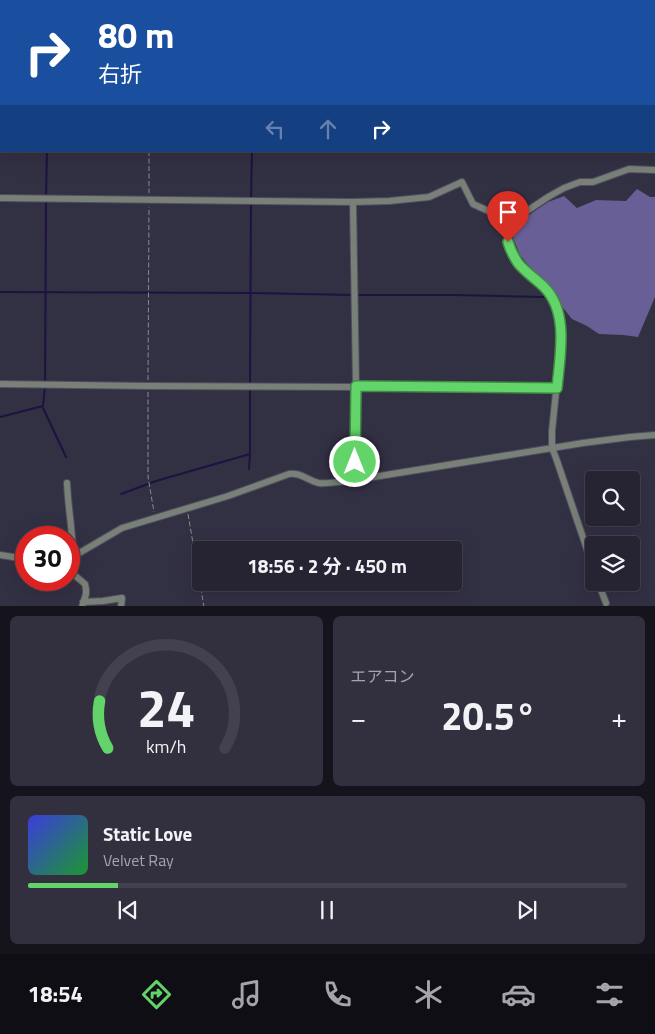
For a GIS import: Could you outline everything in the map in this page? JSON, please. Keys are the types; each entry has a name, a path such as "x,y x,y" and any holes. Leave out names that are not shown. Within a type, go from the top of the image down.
{"street":[{"path":"0,198 389,201 429,197 462,182 473,204 493,213 514,215 527,212 548,197 580,182 593,182 629,169 655,170"},
{"path":"353,202 356,386 355,480"},
{"path":"514,215 508,231 508,242 511,250 519,264 550,294 559,315 560,353 552,448 585,543"},
{"path":"0,384 557,388"},
{"path":"80,553 122,528 228,496 290,474 296,473 314,482 323,483 355,480 552,448 655,435"},
{"path":"67,483 71,526"},
{"path":"0,556 15,558"},
{"path":"80,580 85,584 86,589 82,604 122,598 121,606"},
{"path":"602,591 606,602"}],"path":[{"path":"149,152 148,477 155,518"},
{"path":"187,509 204,606"}],"shaded area":[{"path":"637,189 650,197 655,197 655,297 638,337 599,334 572,319 520,255 512,235 516,224 548,202 564,196 577,208 596,200 626,201"}],"waterway":[{"path":"46,196 47,152"},
{"path":"251,199 252,152"},
{"path":"0,417 43,406 45,387 46,201"},
{"path":"250,384 251,204"},
{"path":"0,292 353,295"},
{"path":"357,295 544,297"},
{"path":"121,494 156,481 250,454 250,389"},
{"path":"43,408 66,457"},
{"path":"249,469 250,454"}],"route":[{"path":"355,462 356,386 557,388 560,353 560,323 557,307 545,288 519,264 508,242"}]}
